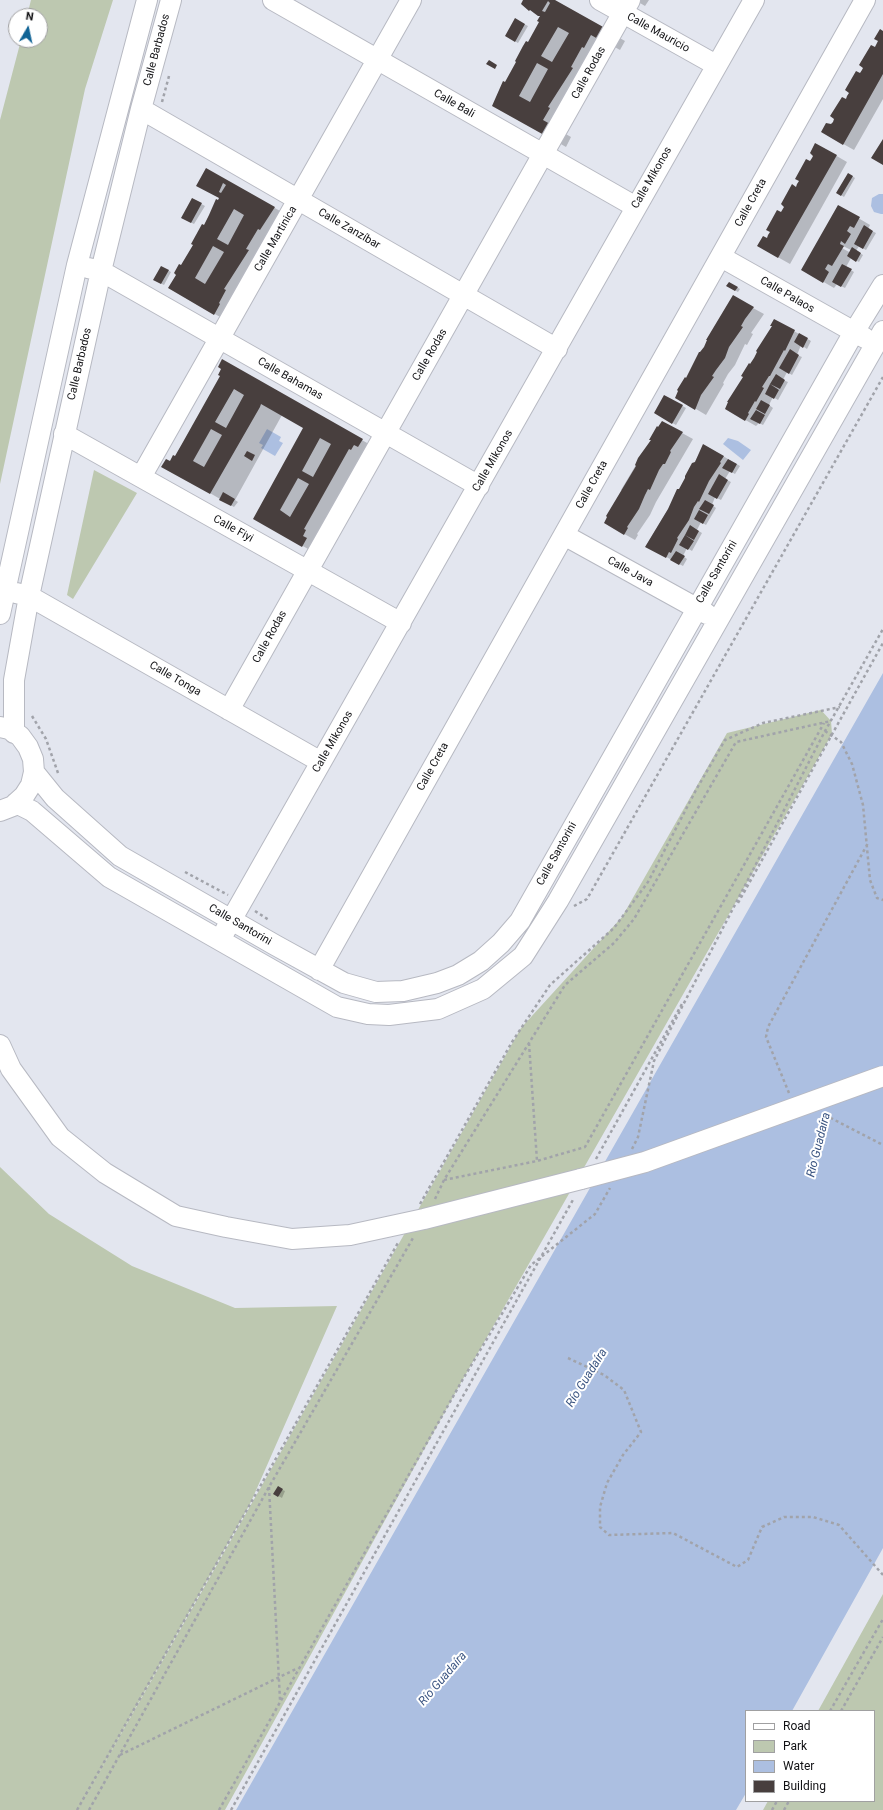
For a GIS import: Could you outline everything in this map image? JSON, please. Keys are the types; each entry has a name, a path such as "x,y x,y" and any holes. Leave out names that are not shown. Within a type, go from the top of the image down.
{"street":[{"name":"Calle Barbados","path":"0,614 77,265 147,0"},
{"name":"Calle Barbados","path":"7,730 29,596 64,434 101,271 149,114 171,0"},
{"name":"Calle Bali","path":"273,0 636,207"},
{"name":"Calle Martinica","path":"141,477 411,0"},
{"name":"Calle Mauricio","path":"600,0 626,6 716,65"},
{"name":"Calle Mikonos","path":"220,941 754,0"},
{"name":"Calle Creta","path":"319,970 865,0"},
{"name":"Calle Rodas","path":"229,710 464,296 626,6"},
{"name":"Calle Zanzíbar","path":"149,114 557,349"},
{"name":"Calle Palaos","path":"721,257 854,332 879,337"},
{"name":"Calle Bahamas","path":"77,265 101,271 479,486"},
{"name":"Calle Santorini","path":"34,772 55,798 120,856 319,970 357,988 376,992 403,991 437,983 458,975 481,961 501,943 520,921 696,608 854,332 883,285"},
{"path":"8,807 32,811 109,877 337,1007 368,1014 389,1015 438,1008 483,989 523,956 554,907 879,337"},
{"name":"Calle Fiyi","path":"64,434 401,623"},
{"name":"Calle Java","path":"564,535 717,620"},
{"name":"Calle Tonga","path":"4,591 29,596 321,762"},
{"path":"7,730 28,747 33,759 34,772 31,784 24,796 8,807"},
{"path":"0,1045 11,1069 60,1137 105,1173 176,1216 219,1226 292,1239 350,1235 578,1187 883,1076"}],"path":[{"path":"149,114 170,74"},
{"path":"568,910 587,899 883,378"},
{"path":"631,1150 638,1137 654,1061 826,731 883,630"},
{"path":"594,1161 883,643"},
{"path":"31,710 34,721 46,739 54,766 59,774"},
{"path":"444,1180 537,1160 585,1147 824,723"},
{"path":"826,731 841,742 852,764 863,805 868,843 870,880 877,898 883,900"},
{"path":"792,1096 788,1092 766,1037 768,1027 868,843"},
{"path":"180,870 242,902 272,923"},
{"path":"528,1042 537,1160"},
{"path":"841,1124 883,1145"},
{"path":"219,1810 298,1668 463,1379 531,1266 595,1214 613,1182"},
{"path":"231,1810 578,1187"},
{"path":"568,1358 604,1375 624,1390 640,1432 623,1455 607,1483 600,1507 600,1527 609,1535 673,1533 737,1567 748,1560 762,1527 784,1517 813,1517 838,1525 883,1575"},
{"path":"269,1487 280,1700"},
{"path":"831,1710 883,1619"},
{"path":"842,1710 883,1637"},
{"path":"119,1755 298,1668"}],"green space":[{"path":"31,0 113,0 85,89 0,484 0,120 19,48 48,48 48,8 29,8"},
{"path":"94,470 137,493 73,599 67,595"},
{"path":"821,710 831,721 832,734 463,1379 225,1810 0,1810 0,1167 49,1214 132,1266 235,1308 337,1306 250,1504 82,1803 521,1028 622,917 727,733"},
{"path":"883,1594 883,1810 763,1810 767,1802 875,1802 875,1710 819,1710"}],"water":[{"path":"879,194 883,194 883,214 874,212 871,206 872,198"},
{"path":"267,429 281,437 279,441 283,443 275,456 261,448 263,445 259,443"},
{"path":"728,438 738,441 751,450 743,460 723,444"},
{"name":"Río Guadaíra","path":"883,673 883,1548 793,1710 745,1710 745,1795 736,1810 236,1810"}],"building":[{"path":"523,0 555,0 605,28 598,39 591,35 584,48 582,47 571,67 573,68 548,107 550,108 543,120 550,124 544,135 492,106 503,81 505,82 523,46 526,41 528,42 539,22 537,21 540,16 530,10 529,11 521,4","holes":["548,1 550,3 545,12 542,11","558,27 569,33 552,62 541,56","537,63 548,69 530,102 519,96"]},
{"path":"515,18 525,24 515,42 505,36"},
{"path":"880,29 883,31 883,74 843,145 821,132 826,123 831,124 833,122 834,119 830,116 842,97 846,99 849,93 845,90 856,71 860,73 862,70 863,68 859,65 871,45 875,47 878,41 874,39"},
{"path":"489,60 497,65 495,69 486,64"},
{"path":"883,139 883,165 871,158"},
{"path":"815,143 837,155 778,258 757,246 763,236 767,238 770,232 766,230 777,210 781,212 784,207 781,204 792,184 796,187 799,181 795,179 806,159 810,161 812,158 813,156 810,153"},
{"path":"206,168 275,207 260,230 258,229 246,249 249,250 224,289 226,290 214,315 168,288 176,275 174,273 179,264 181,265 193,245 191,244 202,224 204,225 216,199 218,200 219,198 196,186","holes":["223,183 226,185 221,193 219,192","234,209 244,215 228,245 217,239","213,246 224,252 205,284 195,278"]},
{"path":"848,173 853,176 841,196 836,193"},
{"path":"192,198 202,203 191,223 181,218"},
{"path":"838,205 860,217 854,228 850,226 847,231 851,234 845,244 841,241 840,244 844,246 832,266 828,264 825,269 829,272 823,283 801,270"},
{"path":"864,225 873,231 863,249 854,244"},
{"path":"852,247 861,253 856,262 847,256"},
{"path":"842,264 852,269 841,287 832,282"},
{"path":"161,266 169,270 161,284 153,280"},
{"path":"729,282 738,287 735,291 726,286"},
{"path":"733,295 754,307 741,326 743,327 729,347 725,358 712,376 714,377 701,395 695,410 675,398 678,391 677,390 685,377 686,378 699,352 704,347 706,340"},
{"path":"774,319 795,330 785,351 784,350 770,376 762,387 764,388 748,413 749,414 745,421 725,409 727,402 743,377 741,376 754,358 757,352 756,351 772,326 770,326"},
{"path":"799,333 808,338 803,348 794,342"},
{"path":"790,349 799,355 789,374 779,368"},
{"path":"222,359 363,439 358,447 354,445 351,450 349,449 304,529 306,530 303,536 307,538 302,547 253,519 303,428 261,404 210,494 161,467 166,459 170,461 173,455 175,456 183,442 220,376 218,375 221,369 218,367","holes":["234,389 244,395 226,428 215,422","211,429 222,435 204,467 193,461","320,438 331,444 313,477 302,471","298,478 309,484 290,517 280,510"]},
{"path":"776,374 785,380 780,389 770,384"},
{"path":"770,384 779,390 774,399 765,394"},
{"path":"664,395 683,405 672,424 654,413"},
{"path":"761,400 770,405 765,414 756,409"},
{"path":"756,410 765,415 760,424 750,419"},
{"path":"662,421 683,432 670,451 671,452 665,464 663,464 659,470 650,490 648,489 639,509 627,527 628,528 624,535 604,523 607,517 606,516 636,466 635,465 638,458 651,440 649,440 657,426 658,427"},
{"path":"703,444 724,456 709,481 699,502 698,501 694,507 689,520 677,538 678,539 671,553 669,552 666,558 645,547 668,509 677,489 679,489 692,463 695,462"},
{"path":"247,451 255,455 252,461 244,456"},
{"path":"728,459 737,464 732,473 722,468"},
{"path":"719,474 728,480 717,499 708,494"},
{"path":"223,492 235,499 231,506 219,500"},
{"path":"705,500 714,505 709,514 699,509"},
{"path":"699,510 708,515 703,524 694,519"},
{"path":"690,525 699,531 694,540 685,535"},
{"path":"685,535 694,541 688,550 679,545"},
{"path":"676,551 685,556 679,565 670,560"},
{"path":"278,1486 283,1489 278,1497 273,1494"}]}
